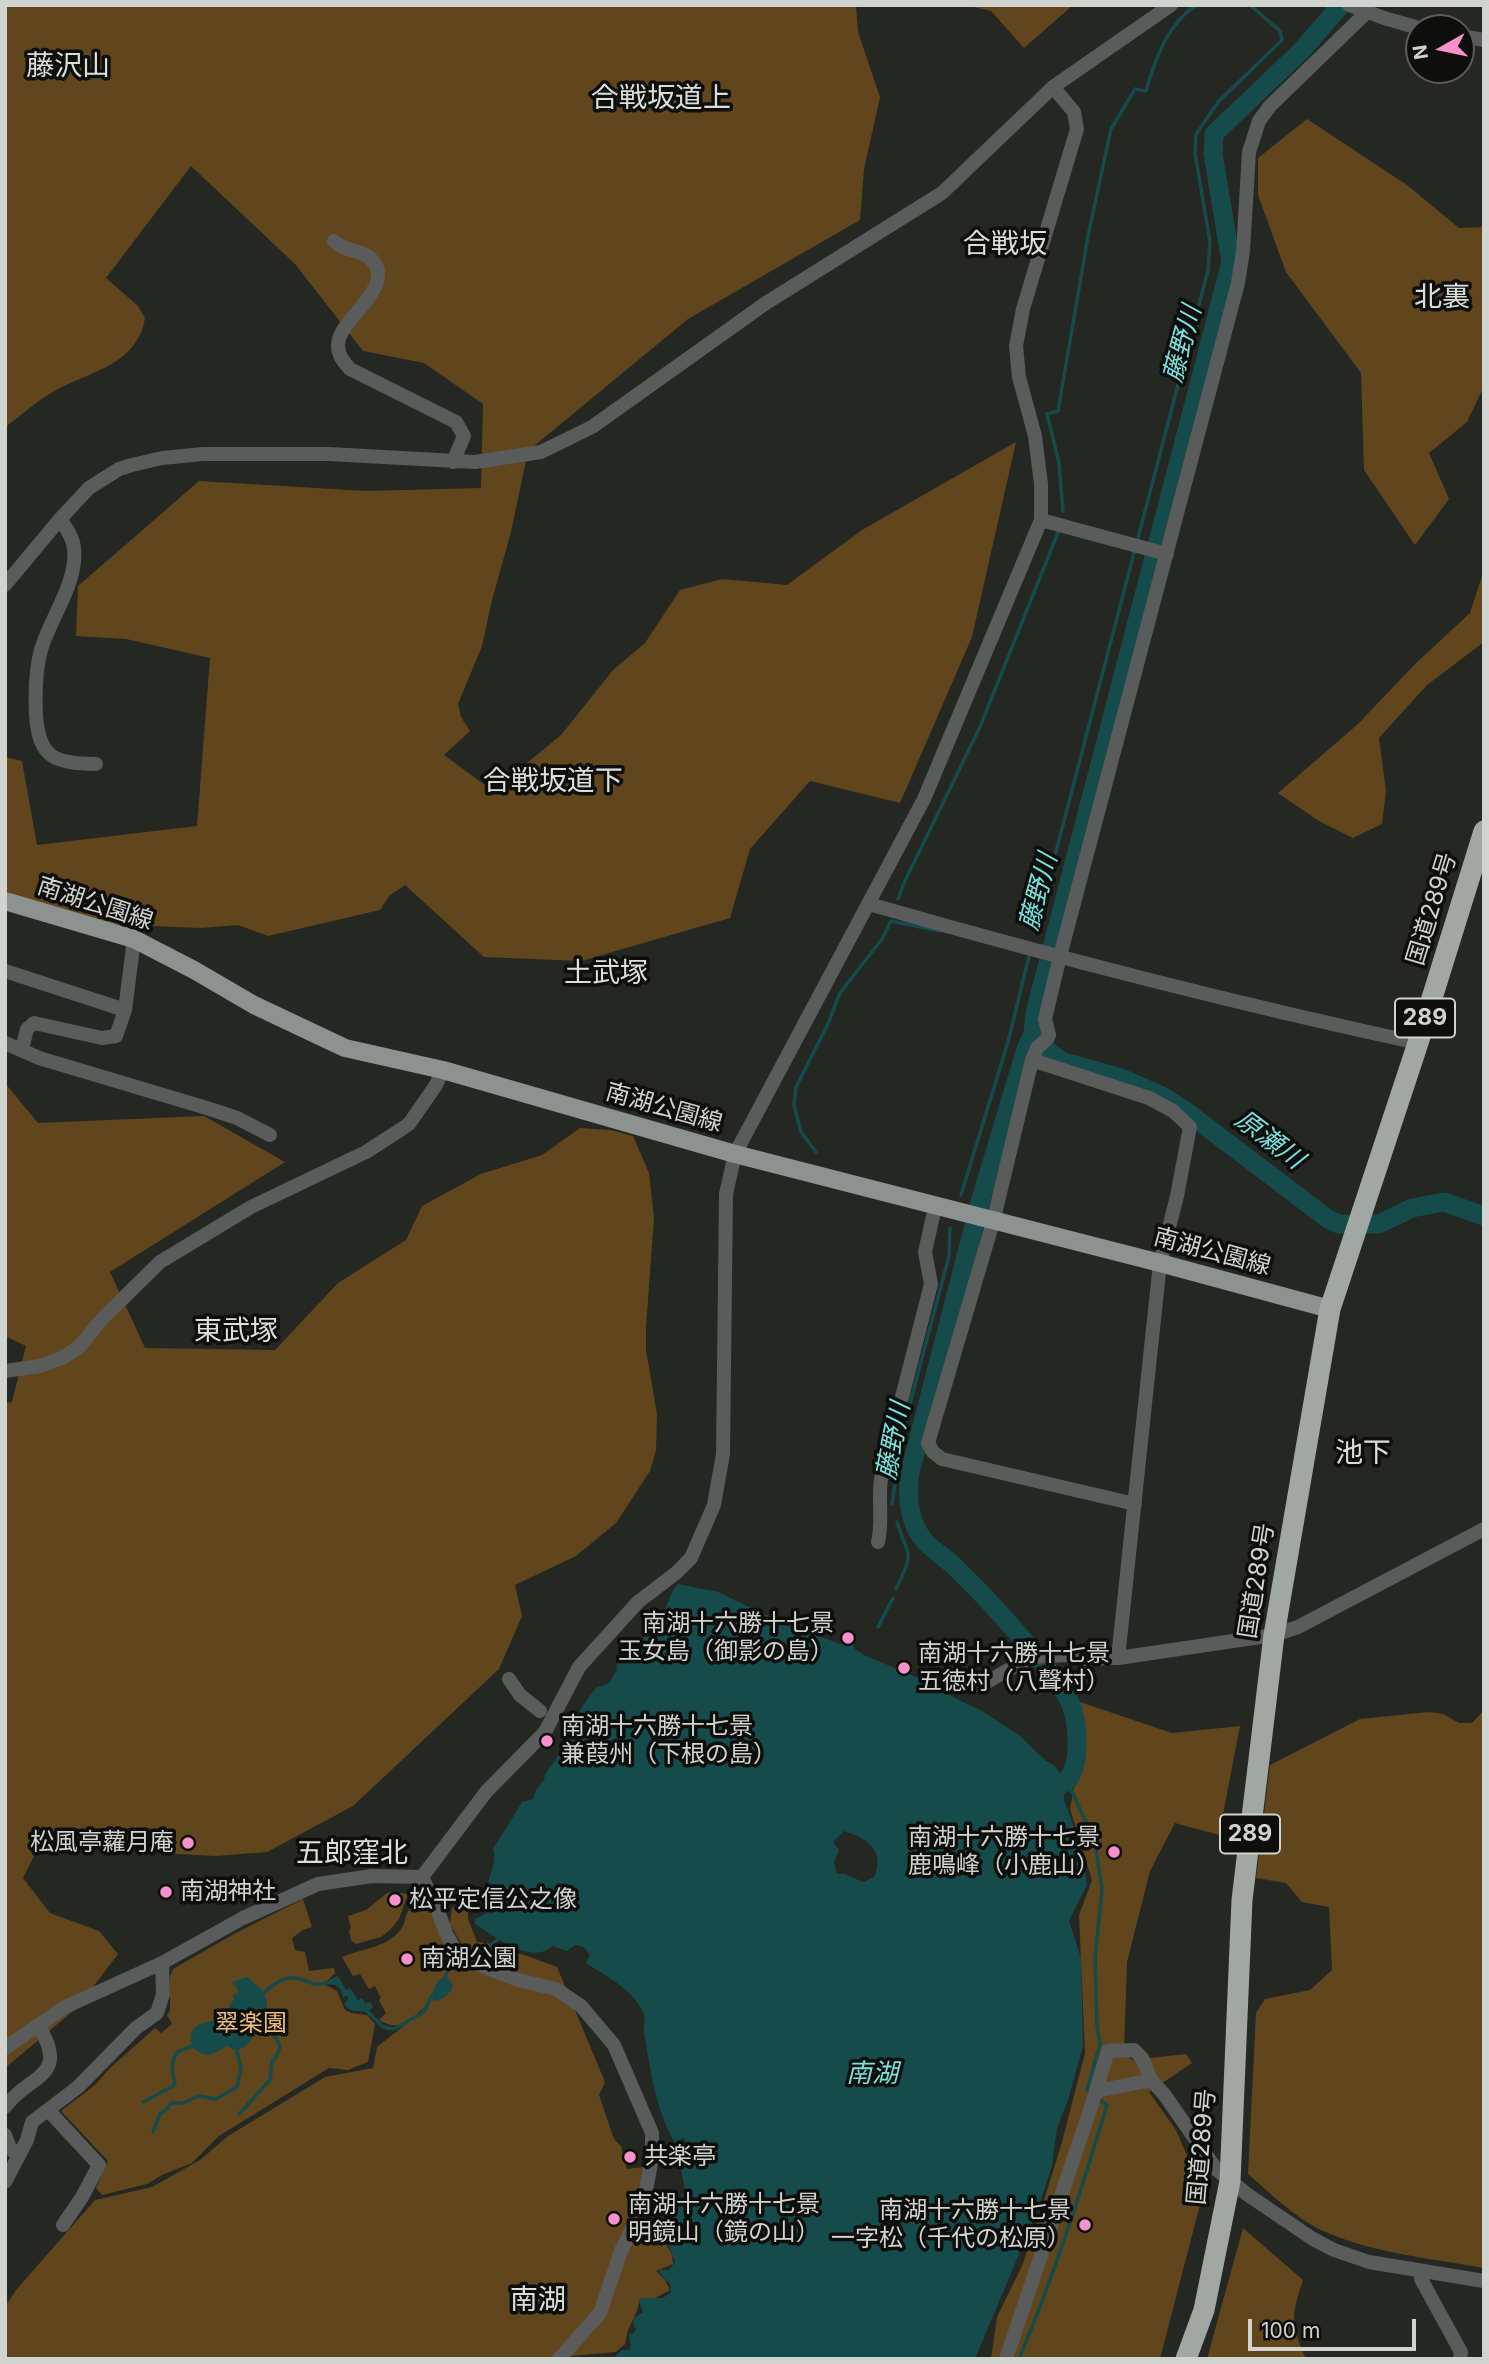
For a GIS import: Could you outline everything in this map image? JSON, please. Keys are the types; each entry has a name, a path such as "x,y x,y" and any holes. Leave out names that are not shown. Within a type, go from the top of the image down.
{"highway":[{"name":"国道289号","path":"1186,2359 1204,2310 1230,2181 1242,1900 1274,1635 1330,1309 1480,854 1484,831"}],"main road":[{"name":"南湖公園線","path":"5,901 134,939 254,1004 345,1048 443,1070 735,1154 1330,1309"}],"street":[{"path":"5,585 76,500 101,479 119,469 162,458 203,454 329,454 475,462 541,452 592,427 766,303 942,193 1054,87 1171,5"},
{"path":"1135,1504 942,1459 933,1452 928,1443 993,1222 1039,1049 1049,1030 1045,1019 1060,956 1238,283 1243,251 1249,152 1254,131 1270,106 1358,9 1405,24"},
{"path":"422,1877 486,1792 545,1732 579,1667 638,1602 691,1558 714,1505 723,1454 726,1194 735,1154 924,799 1041,520 1041,484 1035,436 1019,377 1016,346 1024,309 1077,129 1074,112 1054,87"},
{"path":"334,242 341,248 371,258 378,272 378,281 367,301 342,331 338,343 340,358 350,369 456,422 464,436 453,462"},
{"path":"60,519 70,534 74,559 69,579 41,649 36,674 37,729 43,748 57,760 96,764"},
{"path":"1041,520 1167,554"},
{"path":"869,904 1039,951 1305,1018 1418,1043"},
{"path":"22,1049 27,1029 34,1023 102,1038 116,1036 125,1010 134,939"},
{"path":"5,971 125,1010"},
{"path":"5,1043 39,1058 219,1112 270,1135"},
{"path":"1039,1049 1149,1098 1173,1111 1190,1127 1177,1196 1160,1263 1118,1658"},
{"path":"5,1371 40,1366 62,1358 79,1347 103,1318 160,1262 251,1207 366,1152 409,1124 443,1070"},
{"path":"878,1542 881,1529 881,1479 931,1284 925,1252 935,1207"},
{"path":"963,1684 976,1685 986,1682 1037,1656 1118,1658 1274,1635 1298,1627 1484,1529"},
{"path":"509,1679 520,1695 540,1711"},
{"path":"5,2048 65,2007 162,1963 243,1918 318,1884 372,1876 422,1877"},
{"path":"422,1877 459,1957 517,1980 556,1989 581,2006 614,2045 652,2133 652,2158 643,2207 621,2251 600,2313 559,2359"},
{"path":"5,2182 27,2140 32,2122 78,2087 136,2028 157,2013 163,1994 162,1963"},
{"path":"5,2106 38,2080 47,2069 51,2056 48,2041 38,2025"},
{"path":"1006,2359 1097,2091 1108,2050 1134,2050 1142,2058 1151,2080 1216,2169 1313,2239 1334,2250 1369,2262 1484,2281"},
{"path":"1097,2091 1151,2080"},
{"path":"48,2110 99,2165 63,2225"},
{"path":"5,2135 10,2148 17,2155"},
{"path":"1424,2271 1421,2279 1461,2352 1460,2359"}],"green space":[{"path":"5,5 856,5 858,32 880,97 864,169 860,220 688,319 528,451 482,646 458,704 461,717 470,731 444,755 493,791 561,735 613,670 645,643 680,590 722,579 787,585 862,530 1016,442 972,637 900,803 810,781 750,849 730,918 581,961 484,957 405,885 389,896 380,910 268,936 238,925 200,928 83,923 46,914 5,890 5,757 22,761 37,845 197,826 210,658 126,639 76,636 78,586 199,481 366,491 481,488 483,404 424,363 363,351 295,264 191,166 106,278 138,306 145,318 132,347 110,365 47,396 5,427"},
{"path":"965,5 1073,5 1024,48 991,11"},
{"path":"1307,119 1407,185 1459,228 1484,227 1484,386 1467,422 1429,453 1449,499 1415,545 1364,470 1361,373 1286,272 1258,195 1258,158"},
{"path":"1484,570 1484,642 1427,685 1379,738 1386,791 1382,824 1353,838 1319,821 1278,793 1358,724 1415,664 1470,613"},
{"path":"5,1083 38,1123 204,1116 285,1162 110,1272 145,1348 275,1350 338,1283 406,1240 422,1206 481,1174 542,1155 580,1128 610,1130 633,1136 649,1173 654,1218 646,1350 657,1414 656,1450 650,1471 616,1523 576,1556 515,1585 522,1616 499,1669 353,1806 267,1852 215,1856 144,1852 106,1828 46,1832 23,1878 50,1913 99,1931 118,1954 78,2007 5,2068 5,1403 12,1402 26,1346 5,1336"},
{"path":"1484,1677 1484,2268 1401,2254 1340,2238 1301,2218 1248,2174 1256,2013 1265,1999 1310,1990 1332,1970 1329,1907 1302,1902 1286,1883 1256,1878 1270,1765 1360,1719 1429,1712 1443,1714 1459,1723 1472,1723 1482,1712"},
{"path":"1071,1699 1172,1733 1240,1726 1219,1835 1175,1823 1150,1871 1127,1962 1124,2051 1132,2060 1186,2054 1192,2063 1149,2092 1176,2130 1203,2193 1160,2359 991,2359 997,2317 1022,2266 1040,2213 1085,2053 1079,1915 1092,1880 1070,1809 1080,1755"},
{"path":"387,1893 408,1894 399,1919 381,1937 356,1944 351,1940 348,1916 366,1910"},
{"name":"翠楽園","path":"303,1899 312,1927 292,1938 295,1950 305,1952 309,1971 334,1968 335,1973 324,1984 337,1991 345,2010 367,2015 375,2024 368,2062 348,2070 329,2068 219,2136 192,2163 147,2184 102,2195 96,2188 108,2161 61,2111 95,2085 155,2028 161,2033 172,2024 167,2015 170,2011 170,1977 173,1969"},
{"path":"429,1899 450,1952 459,1966 454,1972 461,1968 461,1943 450,1924 452,1908 468,1899 468,1919 477,1942 494,1944 557,1967 605,2082 599,2095 614,2139 621,2146 627,2169 643,2167 646,2183 632,2222 653,2246 666,2244 672,2255 673,2264 656,2271 670,2290 655,2298 640,2298 625,2344 616,2352 571,2356 569,2359 5,2359 5,2307 16,2290 95,2200 152,2187 200,2160 228,2136 325,2077 373,2068 377,2047 424,2007 403,2024 386,2024 379,2020 386,2013 375,1986 369,1989 360,1974 353,1976 342,1957 391,1939 403,1926 415,1900"},
{"path":"1243,2228 1303,2280 1294,2320 1297,2337 1306,2359 1207,2359"}],"water":[{"name":"南湖","path":"678,1584 718,1592 832,1641 840,1644 845,1640 853,1643 855,1649 864,1655 930,1683 982,1711 1020,1736 1055,1766 1064,1779 1064,1800 1083,1852 1087,1885 1069,1921 1081,1958 1083,2046 1057,2128 1052,2166 1038,2209 975,2359 613,2359 622,2350 629,2350 629,2334 636,2329 633,2325 634,2318 643,2312 639,2302 641,2298 663,2298 670,2293 671,2286 659,2272 669,2270 675,2262 666,2240 659,2242 662,2233 671,2229 667,2214 670,2199 680,2198 685,2191 681,2169 675,2166 675,2159 682,2159 689,2164 694,2151 683,2138 675,2143 668,2130 649,2061 644,2014 632,1996 586,1963 590,1955 584,1947 575,1945 567,1951 552,1946 534,1953 524,1951 475,1924 475,1919 485,1914 481,1898 482,1893 488,1891 494,1860 493,1849 522,1802 533,1799 545,1779 544,1776 575,1732 580,1710 596,1688 609,1683 617,1670 616,1665 637,1646 638,1638 643,1639 664,1611 672,1591","holes":["844,1831 860,1837 876,1853 878,1860 874,1877 863,1882 845,1874 837,1874 834,1862 839,1850 833,1842"]},
{"path":"338,1976 346,1990 350,1988 358,2000 362,1998 366,2004 370,2002 373,2007 368,2012 354,2011 346,2007 344,2004 348,1996 343,1997 336,1985 328,1984 329,1980"},
{"path":"247,1977 258,1986 266,1998 267,2022 271,2031 257,2032 246,2046 236,2051 227,2046 206,2055 197,2051 192,2047 193,2030 206,2022 228,2019 231,2013 229,2005 234,2000 233,1995 239,1991 232,1982"},
{"path":"442,1977 449,1979 453,1986 446,1996 434,2001 431,1997"}],"waterway":[{"path":"1063,511 1059,463 1047,414 1058,411 1088,236 1111,129 1135,89 1146,91 1158,54 1170,32 1197,5"},
{"path":"1138,538 1208,270 1210,242 1195,153 1196,134 1219,101 1282,40 1280,31 1250,5"},
{"name":"藤野川","path":"1043,1796 1064,1783 1073,1771 1077,1742 1071,1705 1058,1682 1010,1624 966,1577 929,1546 917,1531 910,1506 910,1472 981,1199 1026,1049 1033,1034 1035,1013 1231,262 1213,154 1214,134 1303,49 1341,5"},
{"path":"898,899 980,727 1059,530"},
{"path":"1035,932 1135,549"},
{"path":"816,1152 801,1132 794,1105 796,1087 827,1026 840,993 882,939 891,921 940,931"},
{"path":"961,1195 1008,1042 1030,952"},
{"name":"原瀬川","path":"1033,1034 1051,1054 1064,1062 1121,1078 1162,1096 1183,1109 1328,1219 1339,1224 1379,1224 1412,1208 1444,1202 1484,1216"},
{"path":"892,1504 902,1434 949,1256 950,1228"},
{"path":"896,1589 908,1561 897,1522"},
{"path":"878,1627 893,1598"},
{"path":"1071,1775 1068,1783 1095,1842 1102,1890 1095,1958 1100,2044 1087,2090 1091,2093"},
{"path":"473,1953 490,1946 498,1939"},
{"path":"444,1982 453,1962"},
{"path":"261,1995 287,1978 313,1984 330,1982"},
{"path":"365,2009 383,2027 394,2029 424,2012 432,1995"},
{"path":"239,2114 270,2080 272,2062 280,2046 269,2031"},
{"path":"143,2102 173,2086 175,2083 172,2067 175,2055 196,2045"},
{"path":"153,2132 160,2114 171,2103 183,2103 199,2096 216,2099 237,2087 241,2069 236,2047"},
{"path":"1019,2359 1066,2233 1107,2105 1097,2098"}],"place":[{"name":"南湖十六勝十七景 玉女島（御影の島）","path":"848,1638"},
{"name":"南湖十六勝十七景 五徳村（八聲村）","path":"904,1668"},
{"name":"南湖十六勝十七景 兼葭州（下根の島）","path":"547,1741"},
{"name":"松風亭蘿月庵","path":"188,1843"},
{"name":"南湖十六勝十七景 鹿鳴峰（小鹿山）","path":"1114,1852"},
{"name":"南湖神社","path":"166,1892"},
{"name":"松平定信公之像","path":"395,1900"},
{"name":"南湖公園","path":"407,1959"},
{"name":"共楽亭","path":"630,2157"},
{"name":"南湖十六勝十七景 明鏡山（鏡の山）","path":"614,2219"},
{"name":"南湖十六勝十七景 一字松（千代の松原）","path":"1085,2225"}],"district":[{"name":"藤沢山","path":"68,67"},
{"name":"合戦坂道上","path":"661,99"},
{"name":"合戦坂","path":"1005,245"},
{"name":"北裏","path":"1442,298"},
{"name":"合戦坂道下","path":"553,782"},
{"name":"土武塚","path":"606,974"},
{"name":"東武塚","path":"236,1332"},
{"name":"池下","path":"1363,1454"},
{"name":"五郎窪北","path":"352,1854"},
{"name":"南湖","path":"538,2301"}]}
